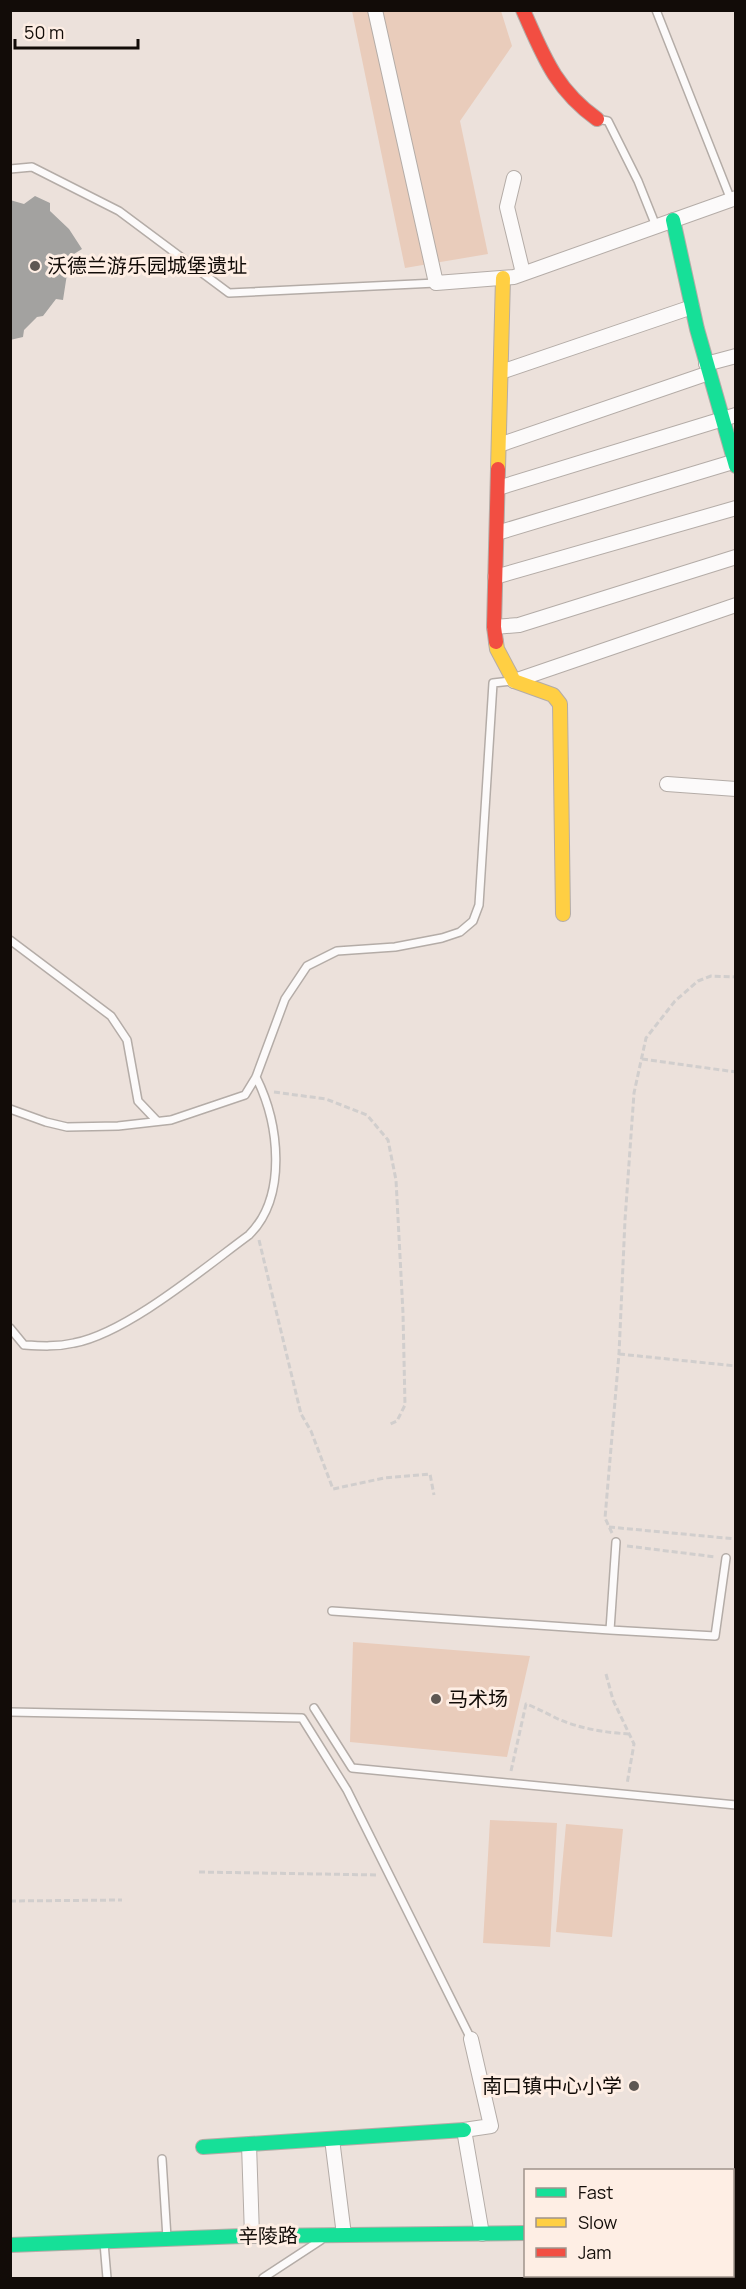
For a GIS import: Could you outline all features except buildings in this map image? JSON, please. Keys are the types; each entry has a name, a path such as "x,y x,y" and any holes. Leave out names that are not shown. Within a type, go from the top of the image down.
{"street":[{"path":"375,10 436,284 503,278 524,273 734,199"},
{"path":"523,10 553,77 571,100 597,119"},
{"path":"514,178 507,207 524,273"},
{"path":"496,533 735,463 721,419 692,307 674,220"},
{"path":"503,278 494,627 497,649 514,681 553,695 560,705 563,914"},
{"path":"501,372 692,307"},
{"path":"499,445 708,369 735,356"},
{"path":"498,488 735,415"},
{"path":"495,577 735,508"},
{"path":"494,627 519,625 735,557"},
{"path":"514,681 735,605"},
{"path":"667,784 735,789"},
{"path":"203,2146 464,2130 491,2126 471,2039"},
{"path":"464,2130 482,2234"},
{"path":"332,2139 344,2235"},
{"path":"249,2144 252,2236"},
{"name":"辛陵路","path":"10,2245 252,2236 524,2233"}],"lane":[{"path":"656,10 734,199"},
{"path":"597,119 608,121 638,181 656,226"},
{"path":"10,169 32,167 119,211 229,293 436,284"},
{"path":"10,1109 67,1127 117,1125 180,1117 244,1095 256,1077 285,999 307,966 337,951 395,947 442,938 460,932 473,921 479,906 493,683 514,681"},
{"path":"10,940 111,1016 128,1040 138,1101 157,1121"},
{"path":"10,1328 24,1345 51,1346 76,1343 113,1329 163,1299 249,1235 259,1225 272,1194 275,1150 269,1109 256,1077"},
{"path":"610,1630 616,1542"},
{"path":"332,1611 715,1636 726,1558"},
{"path":"314,1708 352,1768 735,1805"},
{"path":"10,1712 302,1718 347,1790 471,2039"},
{"path":"162,2159 167,2238"},
{"path":"263,2278 328,2235"},
{"path":"104,2241 107,2278"}],"path":[{"path":"726,1558 632,1547 616,1542 605,1518 619,1354 634,1093 646,1038 675,1001 698,981 711,976 735,977"},
{"path":"642,1059 735,1072"},
{"path":"263,1091 326,1099 367,1115 388,1140 396,1180 405,1405 397,1421 388,1425"},
{"path":"259,1225 256,1229 301,1414 311,1431 333,1489 384,1478 430,1474 435,1495"},
{"path":"619,1354 735,1366"},
{"path":"609,1527 735,1539"},
{"path":"606,1674 613,1700 634,1744 626,1794"},
{"path":"508,1783 526,1704 543,1709 558,1719 607,1733 630,1734"},
{"path":"199,1872 389,1875"},
{"path":"10,1901 122,1900"}],"shaded area":[{"path":"352,11 501,11 512,46 460,121 488,254 405,268"},
{"name":"马术场","path":"353,1642 530,1656 507,1757 350,1742"},
{"path":"490,1820 557,1823 550,1947 483,1943"},
{"path":"566,1824 623,1829 612,1937 556,1932"}],"traffic: fast":[{"path":"673,220 697,329 736,466"},
{"path":"203,2147 464,2130"},
{"path":"10,2245 243,2236 524,2233"}],"traffic: slow":[{"path":"498,469 503,278"},
{"path":"496,642 497,649 514,681 553,695 560,704 563,914"}],"traffic: jam":[{"path":"523,10 544,56 560,83 583,108 597,119"},
{"path":"496,642 494,627 498,469"}],"place":[{"name":"沃德兰游乐园城堡遗址","path":"35,266"},
{"name":"马术场","path":"436,1699"},
{"name":"南口镇中心小学","path":"634,2086"}]}
